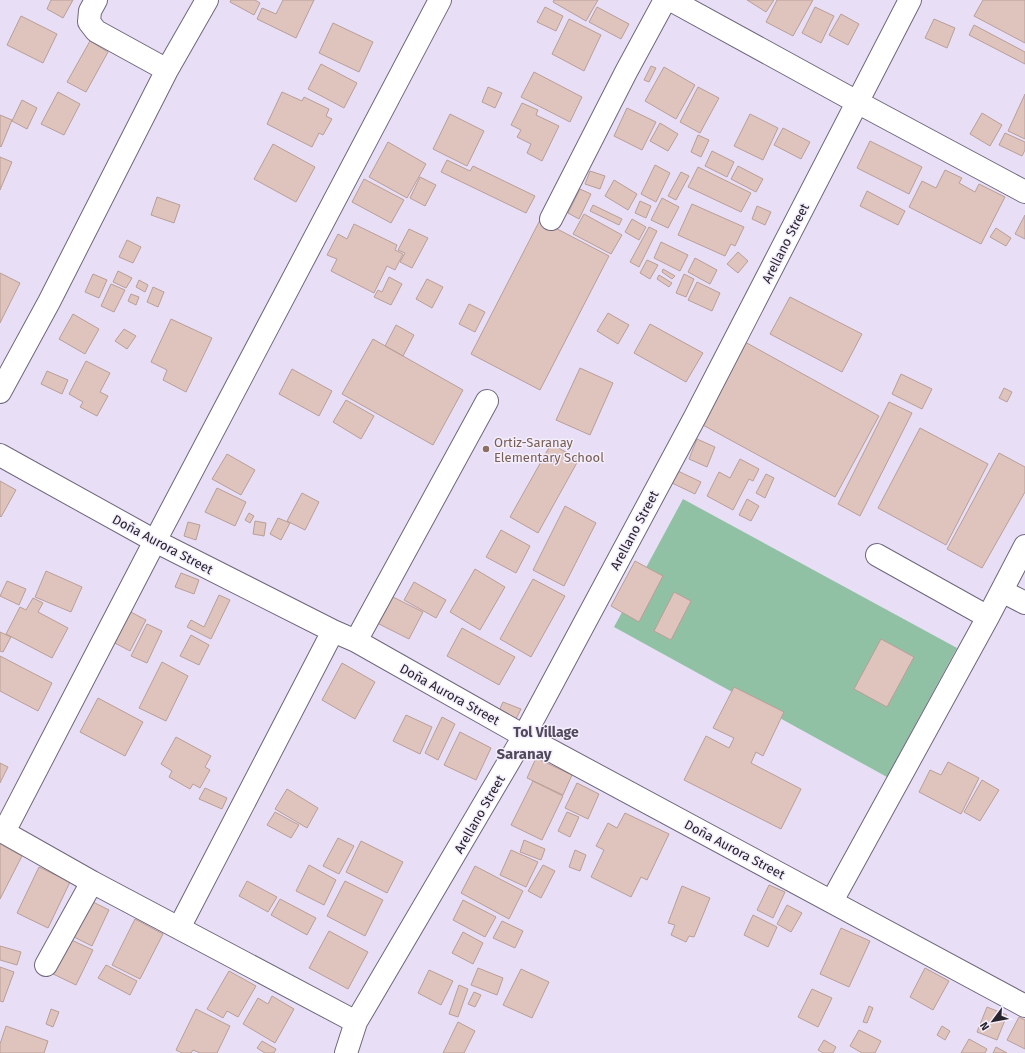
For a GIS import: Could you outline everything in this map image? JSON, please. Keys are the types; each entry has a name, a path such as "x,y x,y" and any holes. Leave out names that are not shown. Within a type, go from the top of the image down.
{"street":[{"path":"96,0 90,11 88,22 96,31 167,70"},
{"path":"0,392 49,302 167,70 206,0"},
{"path":"356,1022 92,882 2,831 440,0"},
{"path":"551,220 665,0"},
{"path":"671,0 1025,192"},
{"name":"Arellano Street","path":"346,1053 356,1022 524,736 695,417 910,0"},
{"path":"356,641 487,401"},
{"name":"Doña Aurora Street","path":"0,455 155,541 333,631 356,641 524,736 1025,1006"},
{"path":"832,901 988,617 1025,546"},
{"path":"877,555 988,617"},
{"path":"1002,591 1025,603"},
{"path":"179,928 333,631"},
{"path":"46,965 92,882"}],"green space":[{"path":"683,499 957,648 887,777 614,627"}],"building":[{"path":"51,0 73,0 63,18 47,9"},
{"path":"231,0 255,0 260,3 254,15 230,2"},
{"path":"283,0 314,0 296,38 257,19 262,8 276,14"},
{"path":"554,0 598,0 586,21 553,2"},
{"path":"747,0 774,0 766,12"},
{"path":"777,0 813,0 793,36 766,22"},
{"path":"983,0 1025,0 1025,43 974,16"},
{"path":"545,7 563,16 556,31 537,22"},
{"path":"597,7 629,24 621,39 589,22"},
{"path":"815,7 834,16 821,43 802,33"},
{"path":"841,14 859,24 848,45 829,35"},
{"path":"21,16 57,34 43,63 7,45"},
{"path":"569,19 601,35 584,71 552,54"},
{"path":"934,19 955,28 947,48 925,38"},
{"path":"333,23 373,42 359,72 319,53"},
{"path":"974,25 1025,52 1025,64 969,35"},
{"path":"90,41 108,52 86,92 67,82"},
{"path":"321,64 357,83 344,108 308,89"},
{"path":"651,66 656,68 649,82 644,80"},
{"path":"664,67 695,85 676,119 645,101"},
{"path":"534,72 582,97 570,122 521,97"},
{"path":"488,87 502,93 495,108 482,102"},
{"path":"698,87 719,98 700,133 680,122"},
{"path":"58,92 80,104 64,135 41,124"},
{"path":"282,92 302,101 304,97 329,109 326,116 332,119 323,135 319,133 312,147 267,124"},
{"path":"1025,94 1025,139 1008,131"},
{"path":"22,100 37,108 27,129 12,121"},
{"path":"522,103 538,110 536,115 559,126 542,161 527,153 531,144 517,137 521,130 511,125"},
{"path":"627,108 656,122 642,150 614,136"},
{"path":"982,113 1002,125 990,146 970,134"},
{"path":"450,114 484,131 467,166 433,149"},
{"path":"750,114 778,128 763,160 734,146"},
{"path":"0,115 12,120 1,147 0,146"},
{"path":"660,123 678,134 668,151 650,141"},
{"path":"783,128 810,142 801,159 774,145"},
{"path":"1005,133 1025,142 1025,150 1022,156 999,145"},
{"path":"698,135 709,140 701,157 691,152"},
{"path":"870,141 922,167 909,194 857,168"},
{"path":"388,142 426,164 407,198 369,177"},
{"path":"273,144 315,167 296,202 254,179"},
{"path":"712,151 734,162 727,177 705,166"},
{"path":"0,157 12,162 0,190"},
{"path":"447,160 470,171 473,166 535,196 526,213 441,172"},
{"path":"655,165 670,173 656,202 641,194"},
{"path":"738,166 763,179 756,192 731,179"},
{"path":"698,167 751,193 741,212 688,187"},
{"path":"945,170 962,178 959,183 975,192 979,184 1005,197 981,244 909,207 922,181 936,188"},
{"path":"590,171 605,176 600,189 585,184"},
{"path":"681,172 689,176 676,200 668,196"},
{"path":"420,177 436,185 425,206 410,198"},
{"path":"364,179 404,200 391,223 352,202"},
{"path":"614,180 637,194 628,210 605,196"},
{"path":"580,189 591,194 579,219 568,213"},
{"path":"867,191 905,211 898,225 860,206"},
{"path":"157,197 180,205 174,223 151,215"},
{"path":"662,198 679,207 668,228 651,220"},
{"path":"640,201 651,206 646,218 635,213"},
{"path":"692,204 744,227 735,246 731,244 725,256 678,235"},
{"path":"593,205 622,219 619,225 590,211"},
{"path":"757,206 771,212 765,225 752,219"},
{"path":"584,214 622,235 611,254 573,234"},
{"path":"1025,215 1025,239 1015,234"},
{"path":"632,219 646,227 639,240 625,232"},
{"path":"540,220 609,256 540,390 471,354"},
{"path":"354,224 397,245 395,250 403,254 395,270 387,266 374,293 331,271 337,259 327,255 338,234 347,239"},
{"path":"649,227 657,231 639,267 630,262"},
{"path":"996,228 1011,238 1006,246 990,237"},
{"path":"409,229 428,238 412,268 400,262 405,253 398,250"},
{"path":"127,240 141,247 133,263 119,257"},
{"path":"661,242 688,255 680,271 654,258"},
{"path":"738,252 748,261 738,273 727,264"},
{"path":"695,258 717,270 710,284 688,272"},
{"path":"647,260 658,265 650,279 640,273"},
{"path":"663,269 675,276 672,279 662,272"},
{"path":"118,271 132,278 126,288 113,282"},
{"path":"0,273 20,283 0,323"},
{"path":"93,274 107,280 99,298 85,292"},
{"path":"684,274 694,279 686,297 676,293"},
{"path":"659,275 672,283 669,287 657,279"},
{"path":"389,277 402,284 391,305 374,297 378,290 382,292"},
{"path":"427,279 443,287 432,308 416,299"},
{"path":"139,280 148,285 145,292 136,287"},
{"path":"697,282 720,293 712,311 688,300"},
{"path":"111,284 125,290 114,312 101,306"},
{"path":"153,287 164,292 158,307 147,302"},
{"path":"131,294 139,297 136,305 128,301"},
{"path":"790,297 862,334 842,372 770,334"},
{"path":"469,304 485,312 475,332 459,324"},
{"path":"608,313 629,325 618,344 597,331"},
{"path":"73,314 99,329 85,354 59,339"},
{"path":"171,319 212,338 186,392 163,380 167,370 151,362"},
{"path":"650,324 703,353 686,382 634,353"},
{"path":"396,325 414,335 403,356 385,346"},
{"path":"124,329 136,336 127,349 115,341"},
{"path":"373,339 463,390 433,445 342,394"},
{"path":"745,342 879,416 835,497 701,424"},
{"path":"86,361 110,373 100,392 108,396 97,416 80,407 83,402 69,394"},
{"path":"580,368 613,383 590,435 556,420"},
{"path":"292,369 332,391 319,416 279,394"},
{"path":"47,371 68,380 62,394 41,384"},
{"path":"901,374 932,389 922,409 892,394"},
{"path":"1004,388 1012,392 1007,402 999,398"},
{"path":"346,400 374,416 361,439 333,422"},
{"path":"889,402 912,413 860,516 838,504"},
{"path":"920,428 988,464 946,545 878,508"},
{"path":"697,439 715,447 707,467 689,459"},
{"path":"551,444 579,459 538,533 510,517"},
{"path":"999,453 1025,467 1025,492 982,568 947,549"},
{"path":"227,454 255,470 241,495 212,479"},
{"path":"740,459 759,469 753,481 749,479 733,510 707,496 719,472 730,478"},
{"path":"678,471 701,482 695,494 672,483"},
{"path":"766,474 774,478 765,498 756,493"},
{"path":"0,481 16,490 1,517 0,516"},
{"path":"217,488 246,502 235,526 205,512"},
{"path":"302,493 319,502 305,530 287,521"},
{"path":"747,499 759,506 751,521 739,515"},
{"path":"565,506 596,523 564,586 533,570"},
{"path":"249,513 254,516 250,523 245,520"},
{"path":"278,518 290,523 281,540 270,534"},
{"path":"255,521 266,523 264,536 253,534"},
{"path":"188,522 200,525 196,540 184,536"},
{"path":"501,530 530,546 516,573 486,557"},
{"path":"635,561 663,576 639,622 611,606"},
{"path":"475,569 505,587 480,630 450,612"},
{"path":"46,571 82,587 71,612 35,597"},
{"path":"181,573 199,580 194,594 175,587"},
{"path":"533,579 565,596 531,657 500,639"},
{"path":"7,581 26,589 19,605 0,596"},
{"path":"414,582 446,600 436,618 404,600"},
{"path":"674,592 691,601 671,640 654,631"},
{"path":"219,595 230,600 211,639 187,627 191,620 204,627"},
{"path":"389,595 423,612 409,639 375,622"},
{"path":"33,598 43,603 38,612 68,628 52,658 6,634 20,607 26,610"},
{"path":"127,610 146,620 130,651 111,641"},
{"path":"147,624 162,631 147,663 131,656"},
{"path":"462,628 515,657 499,685 447,656"},
{"path":"0,632 11,637 3,652 0,651"},
{"path":"191,635 209,645 199,665 180,656"},
{"path":"881,639 914,657 887,707 854,689"},
{"path":"0,656 52,683 38,711 0,691"},
{"path":"162,662 188,676 166,721 139,708"},
{"path":"342,663 375,682 355,719 322,700"},
{"path":"734,687 784,712 763,756 756,752 751,763 801,789 781,829 684,780 706,736 729,748 734,738 713,728"},
{"path":"98,698 143,722 125,756 80,732"},
{"path":"503,702 521,709 516,719 499,711"},
{"path":"406,715 432,727 420,754 393,741"},
{"path":"442,717 455,724 438,760 425,753"},
{"path":"460,732 491,748 476,780 444,765"},
{"path":"176,737 211,756 205,767 210,770 200,788 193,784 190,789 169,777 172,771 161,764"},
{"path":"536,758 572,775 563,795 527,778"},
{"path":"948,762 979,778 961,814 919,792 930,770 941,775"},
{"path":"0,763 8,767 0,783"},
{"path":"982,780 999,790 980,821 964,812"},
{"path":"533,781 563,796 542,840 511,825"},
{"path":"577,783 599,794 588,819 565,808"},
{"path":"205,788 227,798 222,809 199,799"},
{"path":"287,789 318,808 307,828 275,809"},
{"path":"275,812 299,825 291,838 267,825"},
{"path":"567,812 579,817 570,837 558,831"},
{"path":"625,813 669,834 647,880 641,877 631,897 591,877 604,850 596,846 608,823 617,828"},
{"path":"338,838 354,846 339,874 323,866"},
{"path":"524,840 545,849 541,860 520,852"},
{"path":"361,841 403,862 387,893 346,872"},
{"path":"0,844 22,856 0,899"},
{"path":"511,850 538,862 526,887 500,875"},
{"path":"575,850 586,855 580,871 569,867"},
{"path":"309,865 336,880 324,905 296,891"},
{"path":"543,865 555,871 541,898 528,891"},
{"path":"475,866 523,891 509,919 461,893"},
{"path":"39,867 70,882 48,928 17,913"},
{"path":"247,881 277,897 268,912 239,896"},
{"path":"345,881 383,900 365,936 327,916"},
{"path":"769,885 785,892 773,918 757,910"},
{"path":"682,886 710,898 694,937 689,936 686,942 671,935 675,925 668,923"},
{"path":"87,899 109,910 92,946 70,935"},
{"path":"280,899 316,918 307,935 271,915"},
{"path":"463,900 496,917 485,937 453,920"},
{"path":"787,905 802,913 791,932 777,924"},
{"path":"753,915 777,927 768,947 744,935"},
{"path":"135,919 163,934 140,979 112,965"},
{"path":"502,921 523,931 515,948 493,938"},
{"path":"841,928 870,941 849,987 820,974"},
{"path":"329,931 368,952 348,989 309,968"},
{"path":"463,932 483,943 473,964 452,953"},
{"path":"65,937 93,950 76,985 49,972"},
{"path":"0,946 21,952 17,965 0,960"},
{"path":"106,965 137,981 130,995 98,978"},
{"path":"0,967 14,972 3,1002 0,1001"},
{"path":"478,968 503,978 497,995 471,985"},
{"path":"925,968 949,981 933,1010 910,997"},
{"path":"521,969 549,982 532,1018 503,1005"},
{"path":"429,970 453,981 441,1005 418,993"},
{"path":"229,971 256,986 238,1017 227,1011 223,1018 207,1009"},
{"path":"459,985 468,989 458,1017 449,1014"},
{"path":"812,989 832,998 818,1027 798,1017"},
{"path":"474,992 481,995 475,1007 468,1004"},
{"path":"272,996 294,1009 275,1043 243,1024 258,998 268,1004"},
{"path":"869,1006 873,1008 867,1023 863,1022"},
{"path":"987,1007 1007,1015 997,1040 977,1032"},
{"path":"51,1009 59,1012 53,1027 46,1024"},
{"path":"196,1009 230,1026 217,1053 200,1053 193,1050 191,1053 182,1053 176,1050"},
{"path":"1019,1017 1025,1020 1025,1049 1007,1040"},
{"path":"458,1022 475,1031 464,1053 443,1053"},
{"path":"6,1026 48,1041 44,1053 0,1053 0,1044"},
{"path":"942,1026 950,1031 945,1040 937,1035"},
{"path":"859,1030 881,1041 875,1053 862,1053 850,1046"},
{"path":"969,1039 987,1049 985,1053 961,1053"},
{"path":"824,1040 836,1047 833,1053 823,1053 818,1050"},
{"path":"262,1041 276,1049 274,1053 265,1053 257,1048"},
{"path":"996,1047 1007,1053 993,1053"}],"place":[{"name":"Ortiz-Saranay Elementary School","path":"486,449"}],"district":[{"name":"Tol Village","path":"546,732"},
{"name":"Saranay","path":"524,754"}]}
